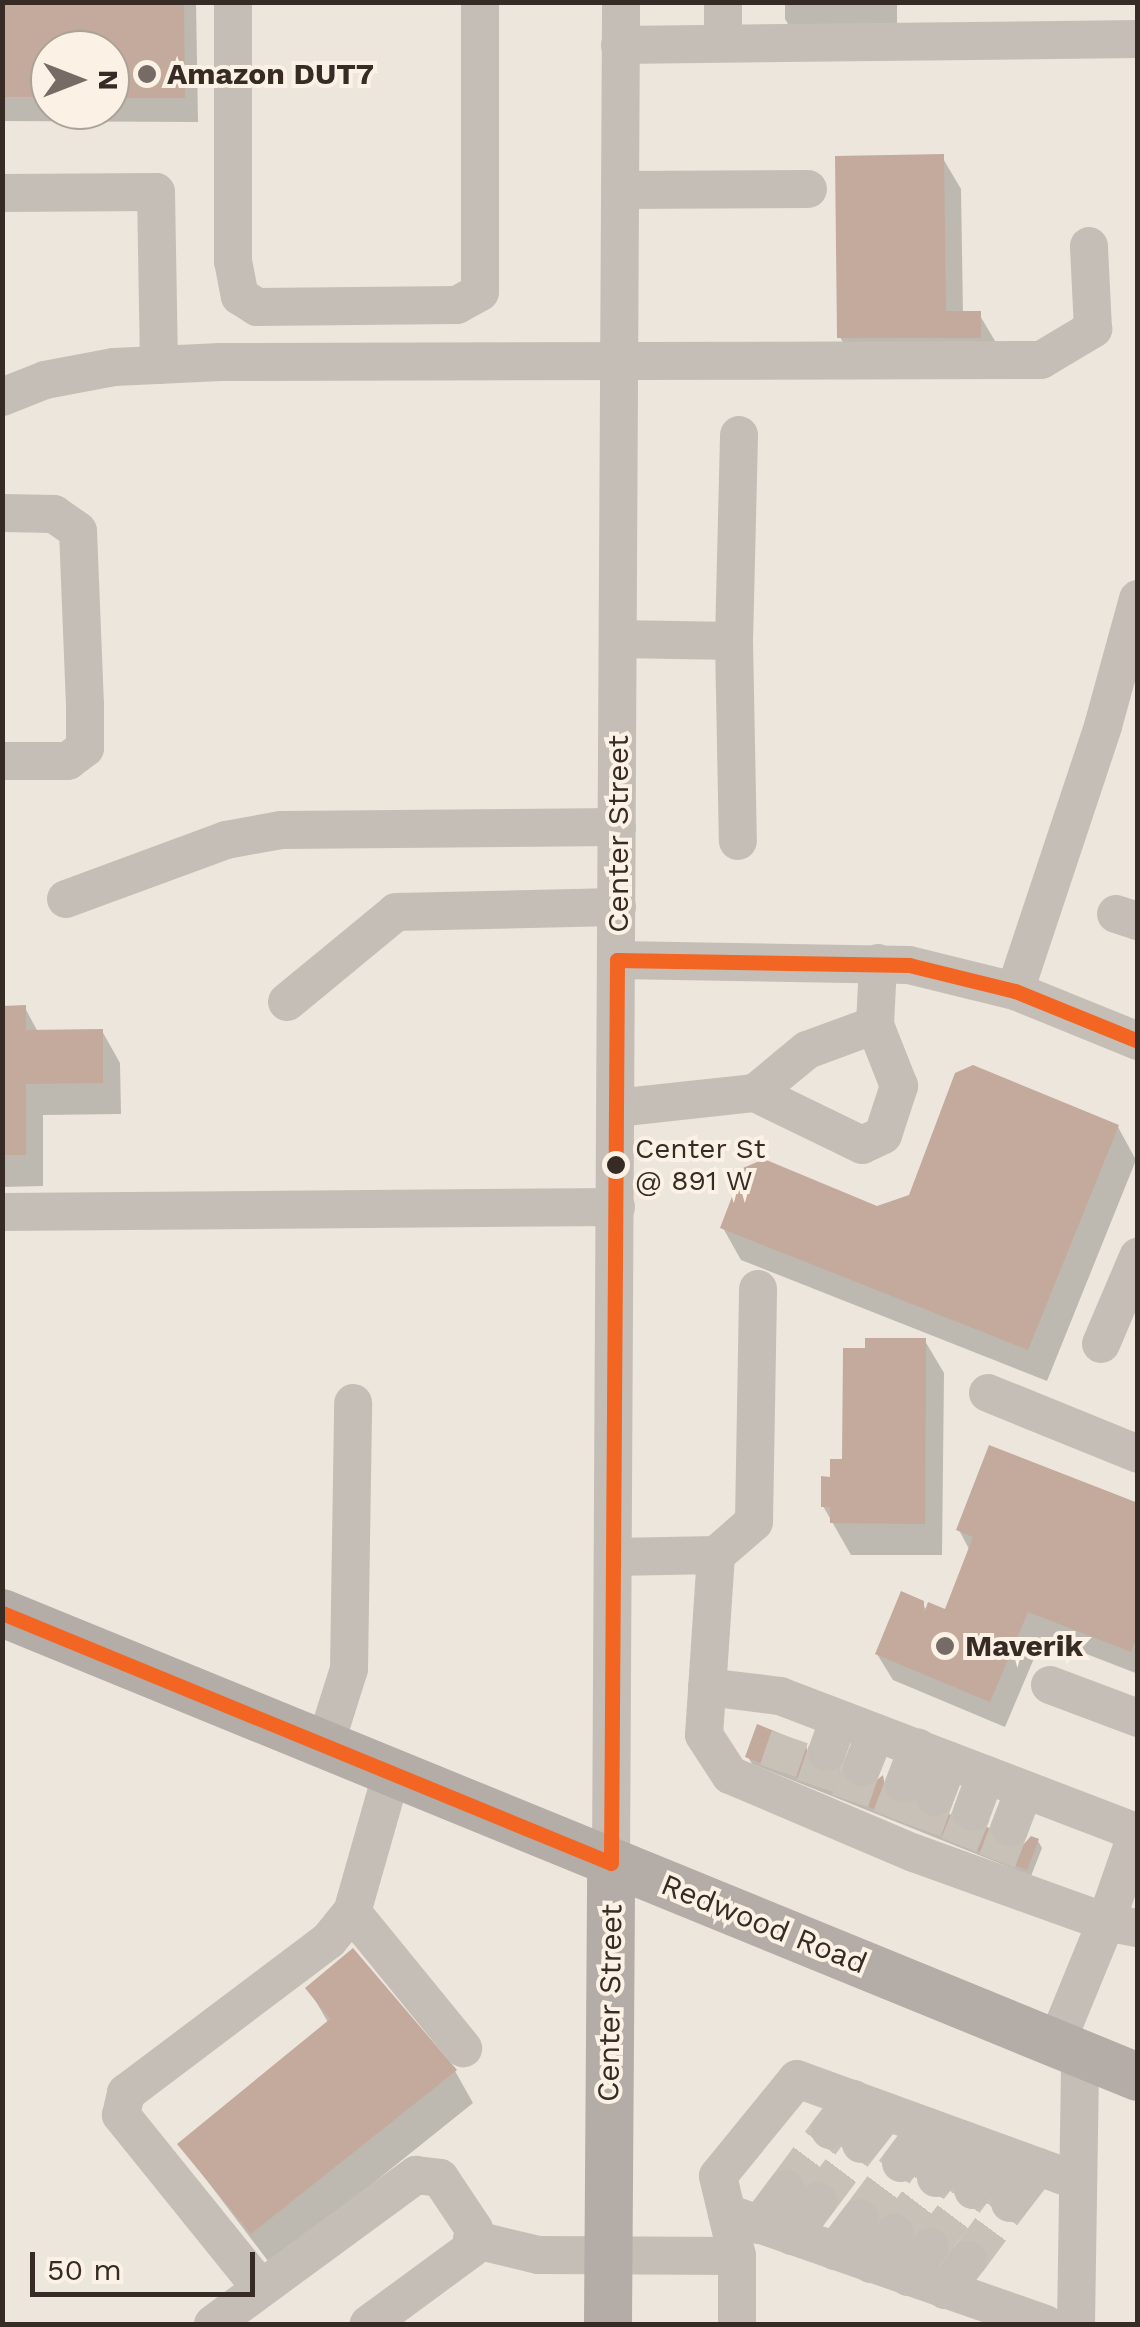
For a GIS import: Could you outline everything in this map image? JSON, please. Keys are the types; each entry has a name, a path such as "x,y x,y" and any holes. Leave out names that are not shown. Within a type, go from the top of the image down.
{"main road":[{"name":"Redwood Road","path":"2,1612 1138,2077"},
{"name":"Center Street","path":"608,2324 611,1863"}],"street":[{"path":"232,2 233,261 240,296 257,307 457,304 480,292 480,2"},
{"name":"Center Street","path":"611,1863 620,2"},
{"path":"723,2 723,42"},
{"path":"620,45 1138,39"},
{"path":"620,190 808,188"},
{"path":"2,193 156,192 159,365"},
{"path":"2,397 45,380 159,365 1041,360 1093,329 1088,246"},
{"path":"738,841 734,642 739,435"},
{"path":"2,513 54,514 78,531 85,748 68,761 2,761"},
{"path":"1015,990 1103,726 1138,599"},
{"path":"618,639 734,642"},
{"path":"66,899 226,840 281,830 617,827"},
{"path":"287,1002 396,912 617,907"},
{"path":"617,960 878,963 1015,990 1138,1040"},
{"path":"616,1108 755,1093 862,1145 883,1135 899,1086 875,1025 878,963"},
{"path":"755,1093 807,1050 875,1025"},
{"path":"2,1212 616,1206"},
{"path":"1101,1344 1138,1258"},
{"path":"614,1557 716,1555 754,1522 758,1289"},
{"path":"988,1394 1138,1454"},
{"path":"326,1744 348,1669 352,1403"},
{"path":"716,1555 704,1735 730,1776 785,1752 840,1774 933,1755 1137,1832 1122,1925 1068,2049 1078,2181 1076,2324"},
{"path":"1050,1685 1138,1718"},
{"path":"707,1687 785,1752 840,1774 908,1820 999,1856 1122,1925"},
{"path":"908,1820 933,1755"},
{"path":"259,2286 120,2115 126,2093 329,1940 352,1912 392,1772"},
{"path":"961,1841 986,1774"},
{"path":"999,1856 1024,1790"},
{"path":"352,1912 463,2048"},
{"path":"1045,2324 956,2275 919,2262 870,2264 759,2225 718,2176 797,2079 1078,2181"},
{"path":"846,2137 870,2105"},
{"path":"901,2164 928,2127"},
{"path":"936,2178 983,2147"},
{"path":"973,2190 983,2147"},
{"path":"1010,2204 1038,2167"},
{"path":"213,2324 259,2286 416,2175 440,2178 474,2229 471,2248 369,2324"},
{"path":"737,2324 738,2256 759,2225 802,2195"},
{"path":"835,2251 860,2218"},
{"path":"870,2264 894,2233"},
{"path":"472,2238 503,2251 608,2257 738,2256"}],"building":[{"name":"Amazon DUT7","path":"2,2 184,2 185,98 130,98 130,30 30,30 30,97 2,97"},
{"path":"944,154 946,311 981,311 981,338 837,338 835,156"},
{"path":"26,1005 26,1030 103,1029 103,1083 26,1084 26,1155 2,1155 2,1006"},
{"path":"973,1065 1119,1125 1028,1350 720,1228 743,1168 764,1159 877,1206 909,1195 955,1073"},
{"path":"865,1338 926,1338 925,1524 830,1523 830,1507 821,1507 821,1476 830,1477 830,1459 842,1459 843,1348 865,1348"},
{"path":"989,1445 1138,1503 1138,1634 1131,1652 1028,1612 990,1702 875,1654 901,1591 924,1601 924,1613 928,1602 945,1609 973,1537 956,1530"},
{"path":"757,1724 806,1744 810,1767 820,1773 840,1770 853,1787 866,1789 883,1775 887,1799 914,1804 926,1818 950,1814 965,1833 988,1827 1003,1848 1023,1845 1031,1836 1039,1839 1027,1870 745,1757"},
{"path":"353,1948 457,2070 251,2234 177,2144 330,2019 305,1988"}],"tunnel":[{"path":"778,1771 790,1737"},
{"path":"815,1786 827,1752"},
{"path":"850,1801 862,1767"},
{"path":"891,1818 904,1784"},
{"path":"923,1830 935,1797"},
{"path":"959,1845 972,1812"},
{"path":"997,1861 1010,1827"},
{"path":"786,2189 830,2130"},
{"path":"818,2201 861,2144"},
{"path":"860,2218 901,2163"},
{"path":"894,2233 936,2178"},
{"path":"930,2247 973,2190"},
{"path":"968,2260 1010,2203"}],"transit line":[{"path":"617,960 909,965 1015,991 1138,1041"},
{"path":"611,1863 617,960"},
{"path":"2,1613 611,1863"}],"place":[{"name":"Amazon DUT7","path":"147,74"},
{"name":"Center St @ 891 W","path":"616,1165"},
{"name":"Maverik","path":"945,1646"}]}
